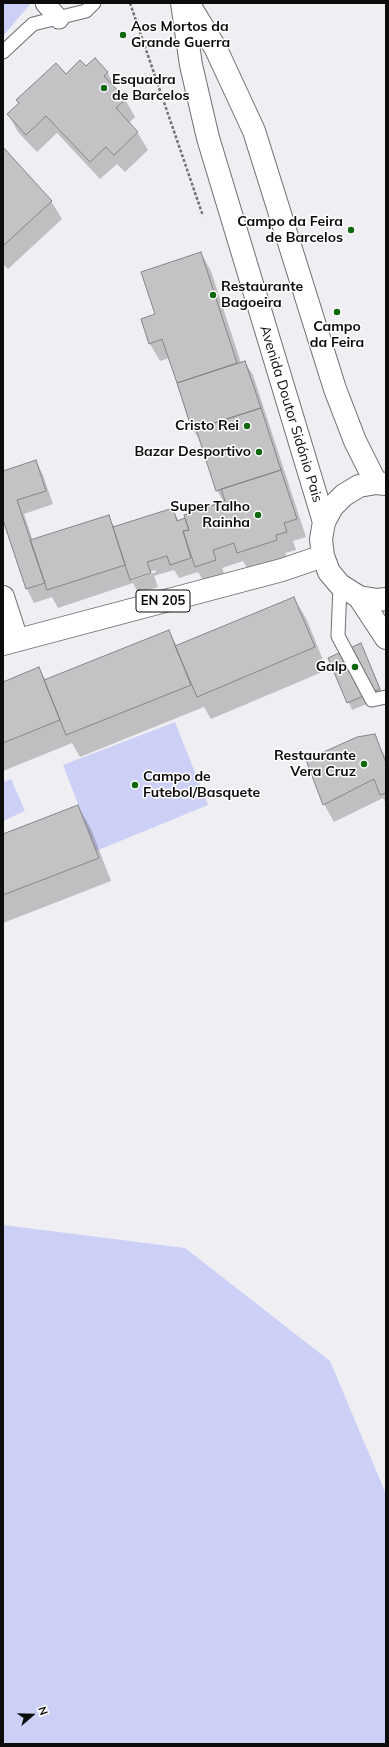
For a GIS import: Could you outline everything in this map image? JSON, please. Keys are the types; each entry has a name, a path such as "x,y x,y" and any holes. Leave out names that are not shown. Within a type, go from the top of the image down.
{"main road":[{"name":"Avenida Doutor Sidónio Pais","path":"182,3 191,65 208,138 324,522"},
{"path":"188,3 216,48 254,131 335,388 355,441 381,483 359,486 344,495 332,507 324,522 321,539 323,556 329,572 340,585 359,597 377,600 386,599"},
{"name":"EN 205","path":"10,642 282,570 323,556"},
{"path":"3,597 10,642"},
{"path":"359,597 386,638"}],"street":[{"path":"45,3 58,19"}],"lane":[{"path":"3,52 33,24 58,19 86,10 94,3"},
{"path":"340,585 338,636 372,700 386,697"}],"path":[{"path":"130,3 204,220"}],"shaded area":[{"path":"3,3 31,3 3,36"},
{"name":"Campo de Futebol/Basquete","path":"175,722 208,805 96,851 63,765"},
{"path":"11,779 25,811 3,821 3,782"},
{"path":"3,1225 185,1248 330,1361 386,1494 386,1744 3,1744"}],"building":[{"path":"95,58 108,72 104,76 126,99 116,108 138,132 114,155 106,147 90,162 46,116 26,135 7,114 19,103 16,100 56,63 66,74 80,60 86,66"},
{"path":"3,147 52,201 3,246"},
{"path":"201,252 237,363 177,383 162,339 149,344 141,319 155,314 141,272"},
{"path":"245,361 261,408 192,430 177,383"},
{"path":"261,408 281,470 216,491 196,429"},
{"path":"36,460 46,491 17,500 45,583 26,589 3,520 3,471"},
{"path":"281,470 297,519 284,523 287,532 276,535 277,540 237,553 234,543 213,550 216,560 195,567 183,531 189,530 184,515 225,501 221,489"},
{"path":"173,508 177,521 185,518 189,530 183,531 191,558 170,565 167,556 147,562 151,573 130,580 113,527"},
{"path":"109,515 125,565 47,590 30,540"},
{"path":"294,597 315,647 197,697 175,646"},
{"path":"169,630 191,685 66,735 44,680"},
{"path":"361,643 380,689 347,703 328,658"},
{"path":"39,667 60,720 3,743 3,682"},
{"path":"375,734 386,763 386,793 380,795 374,779 323,805 306,760 357,737"},
{"path":"78,805 99,858 3,895 3,834"}],"place":[{"name":"Aos Mortos da Grande Guerra","path":"123,35"},
{"name":"Esquadra de Barcelos","path":"104,88"},
{"name":"Campo da Feira de Barcelos","path":"351,230"},
{"name":"Restaurante Bagoeira","path":"213,295"},
{"name":"Campo da Feira","path":"337,312"},
{"name":"Cristo Rei","path":"247,426"},
{"name":"Bazar Desportivo","path":"259,452"},
{"name":"Super Talho Rainha","path":"258,515"},
{"name":"Galp","path":"355,667"},
{"name":"Restaurante Vera Cruz","path":"364,764"},
{"name":"Campo de Futebol/Basquete","path":"135,785"}]}
